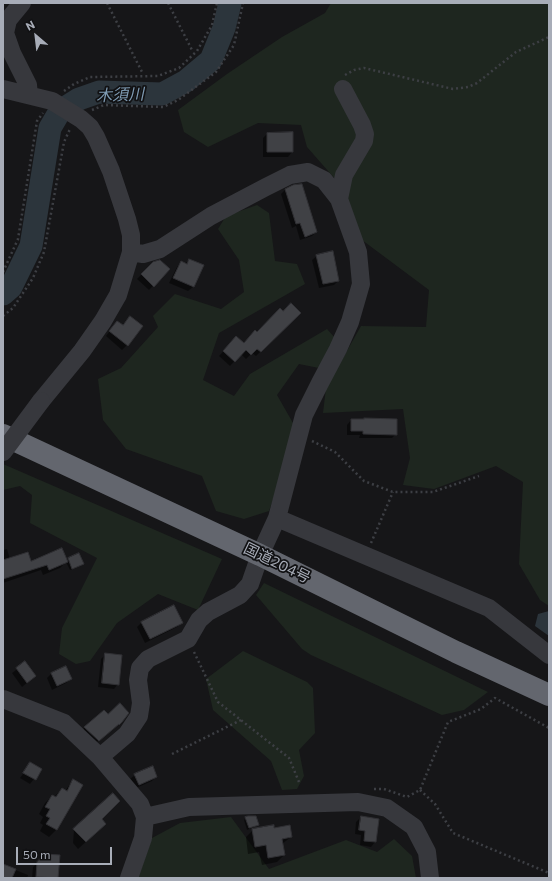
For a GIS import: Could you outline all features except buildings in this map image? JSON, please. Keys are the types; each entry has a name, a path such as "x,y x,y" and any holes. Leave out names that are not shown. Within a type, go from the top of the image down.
{"highway":[{"name":"国道204号","path":"3,435 260,555 456,652 549,695"}],"street":[{"path":"22,3 8,20 5,33 12,53 28,85 29,95"},
{"path":"3,89 52,101 90,127 111,171 131,234 132,252 118,295 103,321 82,351 41,401 3,452"},
{"path":"338,199 344,175 364,141 365,134 362,125 343,89"},
{"path":"100,758 127,734 139,716 141,703 138,680 140,668 148,659 188,639 199,620 208,612 240,595 250,584 260,555 277,518 304,415 344,336 350,322 361,284 358,252 338,199 324,180 308,172 290,175 211,216 160,249 143,254 132,252"},
{"path":"277,518 489,608 549,655"},
{"path":"3,699 64,723 100,758 140,804 145,817 143,838 129,878"},
{"path":"145,817 189,807 358,802 387,808 414,827 427,852 430,878"}],"path":[{"path":"107,3 142,72"},
{"path":"168,3 193,52"},
{"path":"343,89 342,82 346,74 354,70 364,68 453,89 468,88 477,83 516,52 549,36"},
{"path":"299,434 335,452 364,481 393,492 433,492 479,476"},
{"path":"365,556 393,492"},
{"path":"188,639 218,702 289,758 299,782"},
{"path":"358,802 361,790 384,788 407,797 420,790 448,722 481,709 495,698 549,728"},
{"path":"172,754 241,720"},
{"path":"420,790 435,804 452,833 549,873"}],"shaded area":[{"path":"331,3 549,3 549,606 540,600 519,564 523,482 496,466 434,489 403,485 410,458 403,409 323,413 326,388 361,326 426,327 429,290 362,240 343,188 307,147 301,125 258,123 208,147 184,132 178,110 227,74 282,37 325,13"},
{"path":"257,205 269,213 275,261 297,264 305,284 219,333 203,380 234,396 250,374 327,329 336,339 319,368 299,364 277,395 297,430 269,511 244,519 216,511 202,476 126,449 103,420 98,379 121,368 158,327 153,316 175,294 221,309 244,292 239,260 218,229 226,216"},
{"path":"3,464 222,559 198,610 158,594 117,623 90,661 76,664 59,654 62,628 97,558 30,523 32,495 20,486 3,490"},
{"path":"264,583 488,692 464,710 442,715 311,655 302,649 256,595"},
{"path":"549,611 549,636 535,626 538,614"},
{"path":"243,651 307,682 313,688 315,733 299,750 304,776 297,789 282,790 271,761 213,710 206,679"},
{"path":"231,817 269,869 346,840 377,852 394,839 412,856 416,878 138,878 152,838 180,823"}],"waterway":[{"name":"木須川","path":"3,294 11,287 31,246 50,128 60,111 79,99 99,92 162,94 186,81 211,60 224,28 230,3"}]}
